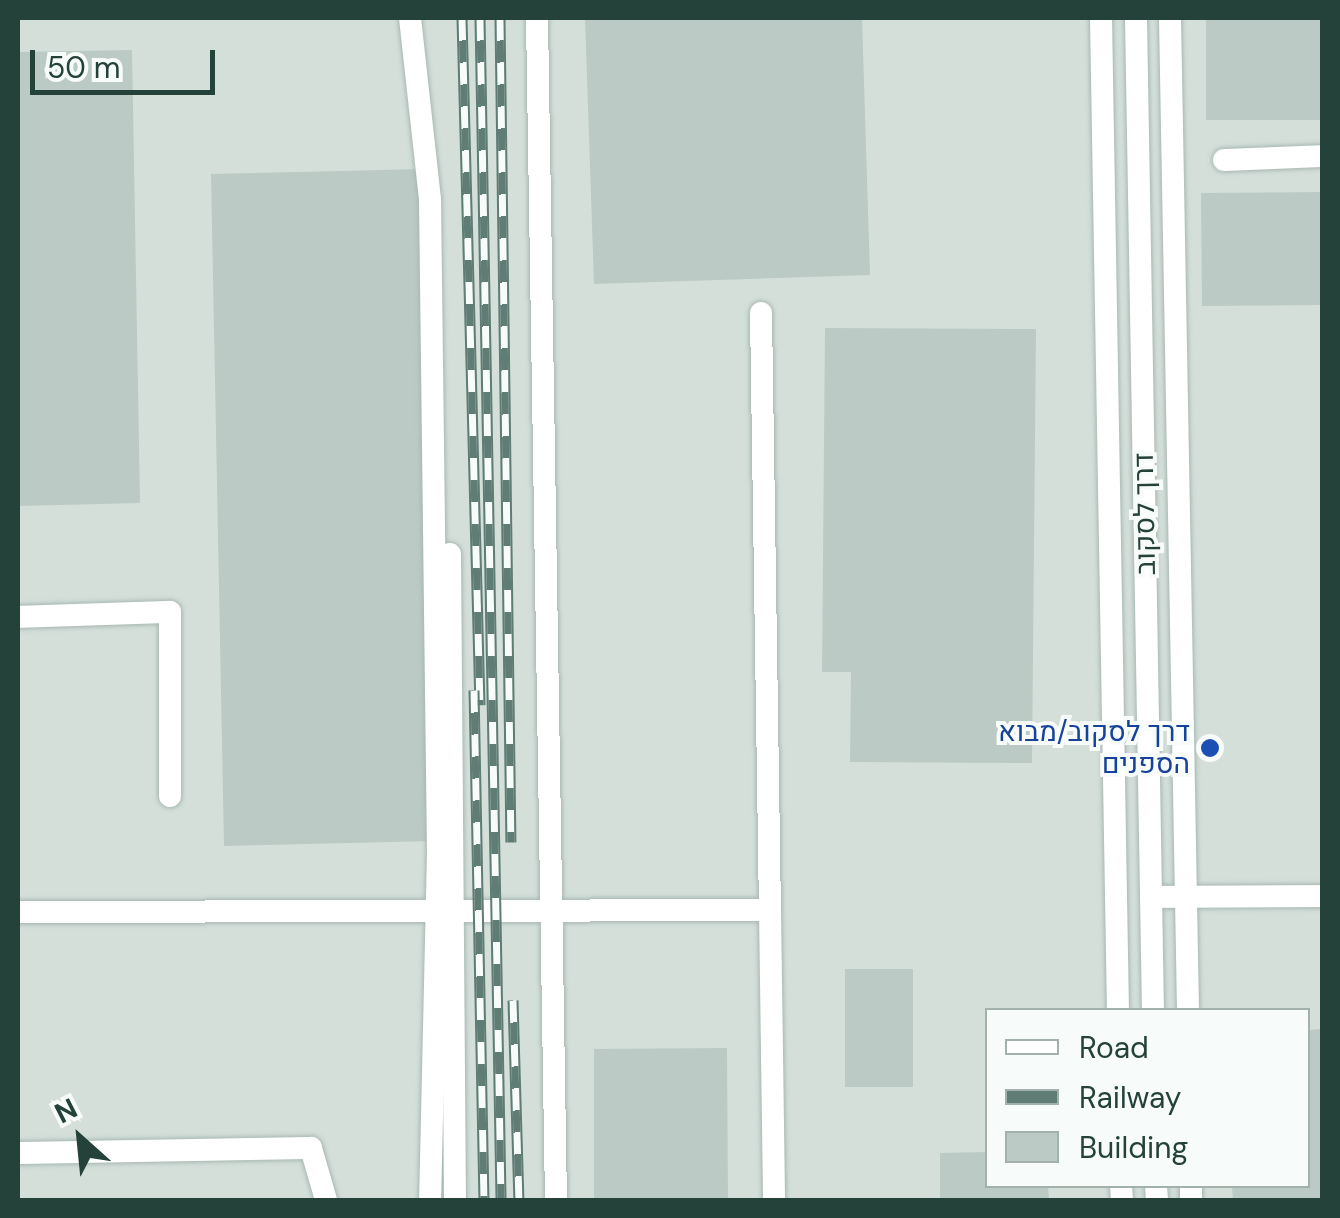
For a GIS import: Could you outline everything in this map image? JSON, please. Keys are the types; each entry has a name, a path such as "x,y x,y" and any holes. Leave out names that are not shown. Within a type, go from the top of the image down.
{"street":[{"path":"410,18 430,200 455,1200"},
{"path":"426,18 444,238 446,910 430,1200"},
{"path":"537,18 556,1200"},
{"path":"1100,18 1118,1008"},
{"name":"דרך לסקוב","path":"1136,18 1154,1008"},
{"name":"דרך לסקוב","path":"1170,18 1188,1008"},
{"path":"1224,160 1322,156"},
{"path":"760,313 774,1200"},
{"path":"18,617 170,612 170,796"},
{"path":"1152,897 1322,896"},
{"path":"18,912 770,910"},
{"path":"18,1153 311,1148 326,1200"}],"shaded area":[{"path":"18,18 1322,18 1322,1200 18,1200"}],"building":[{"path":"585,18 862,18 870,275 594,284"},
{"path":"1206,18 1322,18 1322,120 1206,120"},
{"path":"132,50 140,503 18,506 18,52"},
{"path":"422,169 435,841 224,846 211,174"},
{"path":"1322,192 1322,305 1202,306 1201,193"},
{"path":"825,328 1036,329 1032,763 850,762 851,672 822,672"},
{"path":"845,969 913,969 913,1087 845,1087"},
{"path":"1322,1029 1322,1200 1233,1200 1232,1188 1310,1188 1310,1030"},
{"path":"727,1048 728,1200 594,1200 594,1049"},
{"path":"985,1152 985,1188 1048,1188 1049,1200 940,1200 940,1153"}],"railway":[{"path":"462,18 480,705"},
{"path":"480,18 501,1200"},
{"path":"500,18 511,842"},
{"path":"474,690 484,1200"},
{"path":"513,1000 519,1200"}],"place":[{"name":"דרך לסקוב/מבוא הספנים","path":"1210,748"}]}
